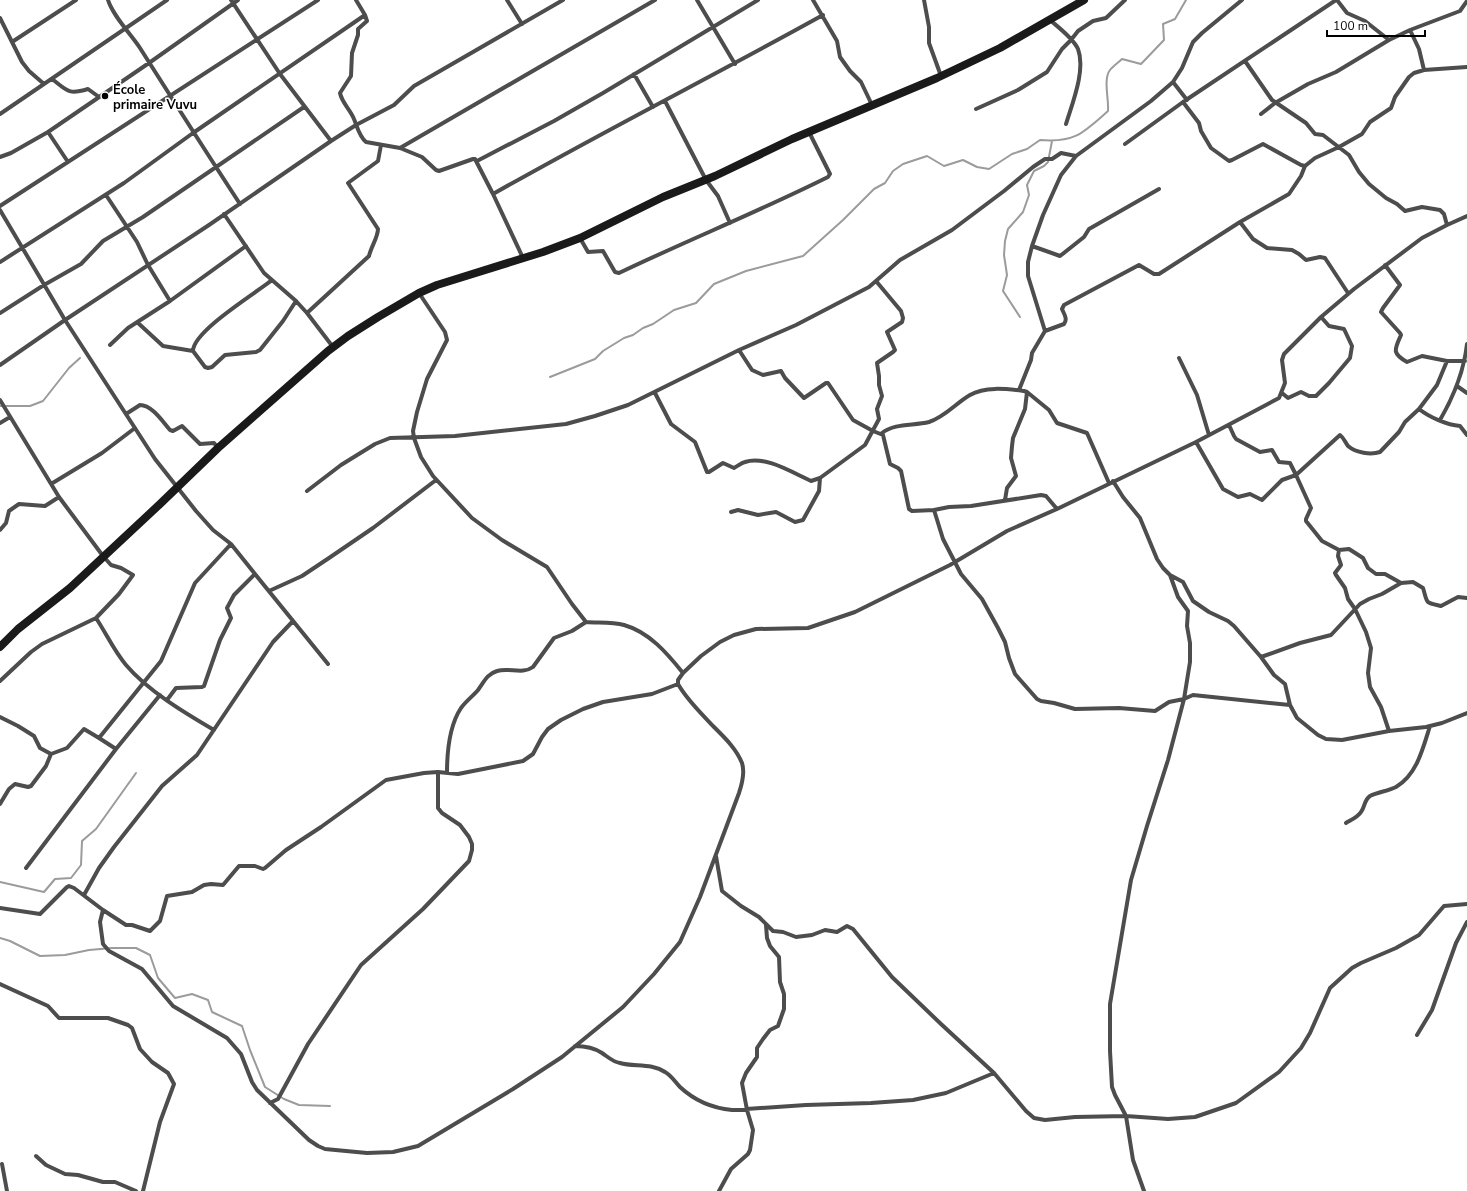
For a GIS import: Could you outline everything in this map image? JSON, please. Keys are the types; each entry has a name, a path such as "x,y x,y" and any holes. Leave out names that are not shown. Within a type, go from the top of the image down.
{"street":[{"path":"12,42 76,0"},
{"path":"108,0 111,7 240,204"},
{"path":"0,114 167,0"},
{"path":"0,157 11,153 48,132 149,63 232,2 238,0"},
{"path":"0,206 318,0"},
{"path":"356,0 365,15 366,21 358,29 358,35 352,54 351,76 340,93 344,105 352,115 364,141 400,148 422,158 439,171 473,159 477,161 554,121 758,0"},
{"path":"507,0 522,24"},
{"path":"0,365 331,141 356,125 394,105 414,86 563,0"},
{"path":"400,148 655,0"},
{"path":"697,0 735,64"},
{"path":"813,0 837,41 840,57 850,71 861,82 872,105"},
{"path":"924,0 929,27 929,43 941,76"},
{"path":"0,647 18,629 64,592 104,556 218,448 333,347 348,336 419,293 437,285 523,258 580,238 663,197 742,164 808,132 941,76 1000,48 1084,0"},
{"path":"976,110 1018,90 1047,72 1062,49 1078,31 1093,21 1106,18 1125,0"},
{"path":"1045,331 1028,276 1028,262 1043,215 1061,175 1076,156 1151,101 1173,82 1182,68 1193,42 1242,0"},
{"path":"1125,144 1185,101 1337,0 1347,13 1365,21 1389,40"},
{"path":"1261,114 1308,84 1336,72 1389,40 1410,30 1460,11 1467,1"},
{"path":"232,2 280,74 331,141"},
{"path":"0,262 140,172 193,133 365,15"},
{"path":"493,194 579,145 653,108 822,15"},
{"path":"0,18 25,67 44,84"},
{"path":"1050,20 1071,40 1078,49 1080,60 1078,82 1066,124"},
{"path":"1410,30 1420,49 1424,70"},
{"path":"1244,61 1275,104 1306,123 1315,134 1324,135 1349,155 1359,172 1387,199 1395,202 1405,211 1422,207 1440,210 1444,214 1447,224"},
{"path":"1019,390 1032,353 1045,331 1064,324 1066,320 1062,307 1139,265 1154,274 1159,274 1240,222 1289,194 1301,176 1305,166 1315,158 1362,134 1370,122 1389,110 1395,97 1409,77 1414,73 1424,70 1467,67"},
{"path":"634,74 653,108"},
{"path":"52,79 68,90 76,92 88,89 99,97"},
{"path":"1173,82 1198,123 1200,131 1211,148 1229,161 1263,144 1305,166"},
{"path":"665,101 706,180 718,196 730,223"},
{"path":"0,313 81,264 103,240 127,226 304,107"},
{"path":"48,132 68,162"},
{"path":"580,238 588,252 603,251 615,272 619,273 673,247 798,192 830,176 829,171 808,132"},
{"path":"307,313 369,256 378,229 348,184 378,161 381,145"},
{"path":"307,491 341,465 375,444 390,438 455,436 566,424 628,405 740,350 796,325 869,286 900,260 947,233 1004,191 1033,167 1061,153 1076,156"},
{"path":"477,161 523,258"},
{"path":"1032,246 1060,256 1084,237 1089,229 1159,189"},
{"path":"106,195 127,226 170,301"},
{"path":"0,210 65,320 155,459 177,488 213,530 230,544 328,664"},
{"path":"224,214 264,273 296,301 333,347"},
{"path":"103,910 100,922 104,947 142,969 173,1006 227,1038 241,1054 252,1082 257,1090 309,1140 318,1146 335,1150 367,1153 392,1152 418,1146 542,1071 575,1046 615,1013 645,984 680,942 700,897 741,784 743,769 742,763 727,740 686,696 678,684 678,680 683,673 706,651 734,634 750,630 813,627 855,612 955,563 1000,534 1057,509 1196,442 1279,398 1285,383 1282,357 1321,316 1348,293 1422,238 1447,224 1467,216"},
{"path":"1240,222 1253,239 1267,248 1292,250 1306,260 1320,257 1325,258 1348,293"},
{"path":"110,345 137,322 170,301 246,246"},
{"path":"1385,265 1400,285 1382,308 1381,312 1400,333 1395,350 1396,353 1407,362 1422,356 1465,361"},
{"path":"272,280 211,325 193,346 193,351 205,367 212,367 226,355 256,352 260,350 274,333 296,301"},
{"path":"655,393 671,424 695,442 707,472 723,463 734,468 745,462 756,461 771,462 811,481 820,478 862,448 879,419 877,409 882,396 879,385 880,376 877,362 893,352 894,350 887,332 902,322 903,318 901,312 876,281"},
{"path":"419,293 444,332 447,340 427,379 417,412 413,432 421,457 436,480 474,520 502,540 547,567 586,622"},
{"path":"1282,393 1288,398 1301,392 1309,396 1316,396 1350,358 1352,346 1346,332 1342,328 1329,326 1321,316"},
{"path":"137,322 163,346 193,351"},
{"path":"1440,420 1457,386 1465,361 1467,344"},
{"path":"740,350 750,369 763,375 781,371 785,378 804,398 828,383 851,419 872,431 882,433 893,427 930,422 942,416 970,395 977,392 1002,389 1027,392 1049,410 1057,423 1087,433 1111,482 1140,518 1157,559 1166,572 1182,582 1193,601 1209,612 1231,623 1261,657 1274,675 1285,684 1294,715 1301,723 1326,739 1342,740 1389,731 1442,724 1467,713"},
{"path":"1179,358 1197,395 1209,435"},
{"path":"1196,442 1224,490 1238,497 1250,494 1262,500 1282,480 1296,475 1340,435 1349,446 1360,452 1380,452 1399,432 1405,422 1419,409 1437,385 1447,360"},
{"path":"1457,386 1467,394"},
{"path":"1005,500 1007,488 1016,476 1011,458 1013,438 1025,409 1027,392"},
{"path":"0,401 59,497 104,556 111,564 133,575 120,594 96,618 42,644 31,652 0,681"},
{"path":"126,414 142,405 156,414 170,430 173,431 182,426 200,444 214,443 218,448"},
{"path":"1419,409 1431,418 1453,426 1460,426 1467,435"},
{"path":"0,423 10,417"},
{"path":"1229,425 1236,439 1260,452 1272,450 1279,462 1290,463 1311,508 1306,521 1322,541 1339,550 1349,549 1363,558 1369,569 1376,574 1387,574 1401,583"},
{"path":"51,484 102,453 135,428"},
{"path":"882,433 890,464 901,471 909,509 912,511 971,506 1044,495 1057,509"},
{"path":"730,512 737,510 758,515 776,512 796,522 803,520 819,491 820,478"},
{"path":"269,591 302,576 373,528 436,480"},
{"path":"0,530 6,523 9,511 19,504 45,506 59,497"},
{"path":"934,510 940,534 955,563 982,599 998,628 1005,642 1015,674 1034,696 1041,701 1054,702 1078,710 1119,708 1155,711 1169,702 1184,699 1193,695 1290,705"},
{"path":"99,738 161,661 195,583 230,544"},
{"path":"1339,550 1338,556 1341,565 1335,573 1366,632 1371,648 1368,673 1370,687 1382,707 1389,731"},
{"path":"167,700 176,688 204,686 220,640 231,618 227,608 234,595 255,574"},
{"path":"1144,1191 1133,1160 1126,1116 1112,1087 1110,1051 1111,992 1131,880 1168,760 1184,699 1190,662 1190,643 1187,626 1188,611 1178,597 1170,575"},
{"path":"1261,657 1300,643 1331,635 1355,609 1365,601 1382,594 1401,583 1413,582 1423,588 1426,601 1434,605 1441,606 1458,597 1467,598"},
{"path":"96,618 126,665 144,682 167,700 214,730"},
{"path":"84,895 98,868 143,809 167,781 193,759 273,642 294,621"},
{"path":"447,773 448,742 457,715 486,677 499,670 528,670 533,667 554,638 572,631 586,622 618,624 640,632 667,653 683,673"},
{"path":"0,908 40,914 67,887 71,887 126,925 132,925 152,931 160,921 166,896 192,892 204,885 223,885 239,866 255,866 264,869 286,850 321,827 386,780 406,775 438,772 458,774 523,761 532,754 542,736 548,729 561,720 583,709 603,702 652,694 678,684"},
{"path":"26,868 116,749 160,694"},
{"path":"0,718 18,726 34,736 40,748 51,754"},
{"path":"1346,822 1360,814 1371,796 1394,788 1410,775 1419,760 1430,726"},
{"path":"0,804 9,789 15,784 28,787 31,786 46,766 51,754 67,748 84,729 116,749"},
{"path":"270,1103 278,1099 308,1044 361,965 427,905 469,861 472,844 469,837 460,825 442,813 438,808 438,772"},
{"path":"716,853 722,891 740,906 759,917 773,931 782,932 796,937 812,936 825,930 837,932 847,926 849,927 899,984 994,1073 1026,1111 1034,1118 1045,1120 1075,1117 1126,1116 1168,1119 1195,1117 1240,1100 1279,1072 1291,1061 1310,1033 1330,988 1352,968 1370,958 1396,948 1419,936 1444,906 1467,904"},
{"path":"1417,1035 1432,1010 1456,943 1467,922"},
{"path":"719,1191 731,1169 748,1154 750,1150 753,1130 747,1110 742,1080 756,1057 757,1048 763,1039 770,1030 778,1026 784,1006 784,994 780,982 779,957 770,946 767,938 766,925"},
{"path":"0,984 48,1006 59,1018 108,1018 128,1025 132,1028 140,1049 152,1062 168,1074 174,1084 160,1122 144,1191"},
{"path":"575,1046 595,1049 621,1064 655,1067 661,1069 666,1072 689,1095 708,1105 721,1109 747,1110 806,1105 913,1100 946,1092 994,1073"},
{"path":"36,1156 46,1166 65,1174 78,1175 103,1182 115,1182 136,1191"},
{"path":"2,1164 7,1191"}],"waterway":[{"path":"550,377 595,359 603,351 624,338 633,335 643,328 653,324 674,310 696,303 714,284 746,271 803,256 843,220 874,189 885,183 893,171 903,164 927,156 944,166 963,160 977,167 989,169 1012,154 1027,149 1040,140 1062,140 1085,131 1108,111 1107,79 1110,70 1122,59 1141,64 1164,40 1163,24 1175,19 1186,0"},
{"path":"1020,317 1003,291 1007,275 1004,255 1005,241 1008,229 1023,212 1029,195 1027,185 1034,171 1044,166 1048,162 1052,141"},
{"path":"0,406 30,406 43,401 69,368 80,358"},
{"path":"0,882 44,892 55,879 71,878 81,865 82,841 96,829 136,773"},
{"path":"0,938 10,941 40,956 65,955 89,950 112,948 136,948 150,955 158,978 175,998 192,994 208,1000 212,1012 242,1026 265,1087 284,1099 299,1105 330,1106"}],"place":[{"name":"École primaire Vuvu","path":"105,96"}]}
